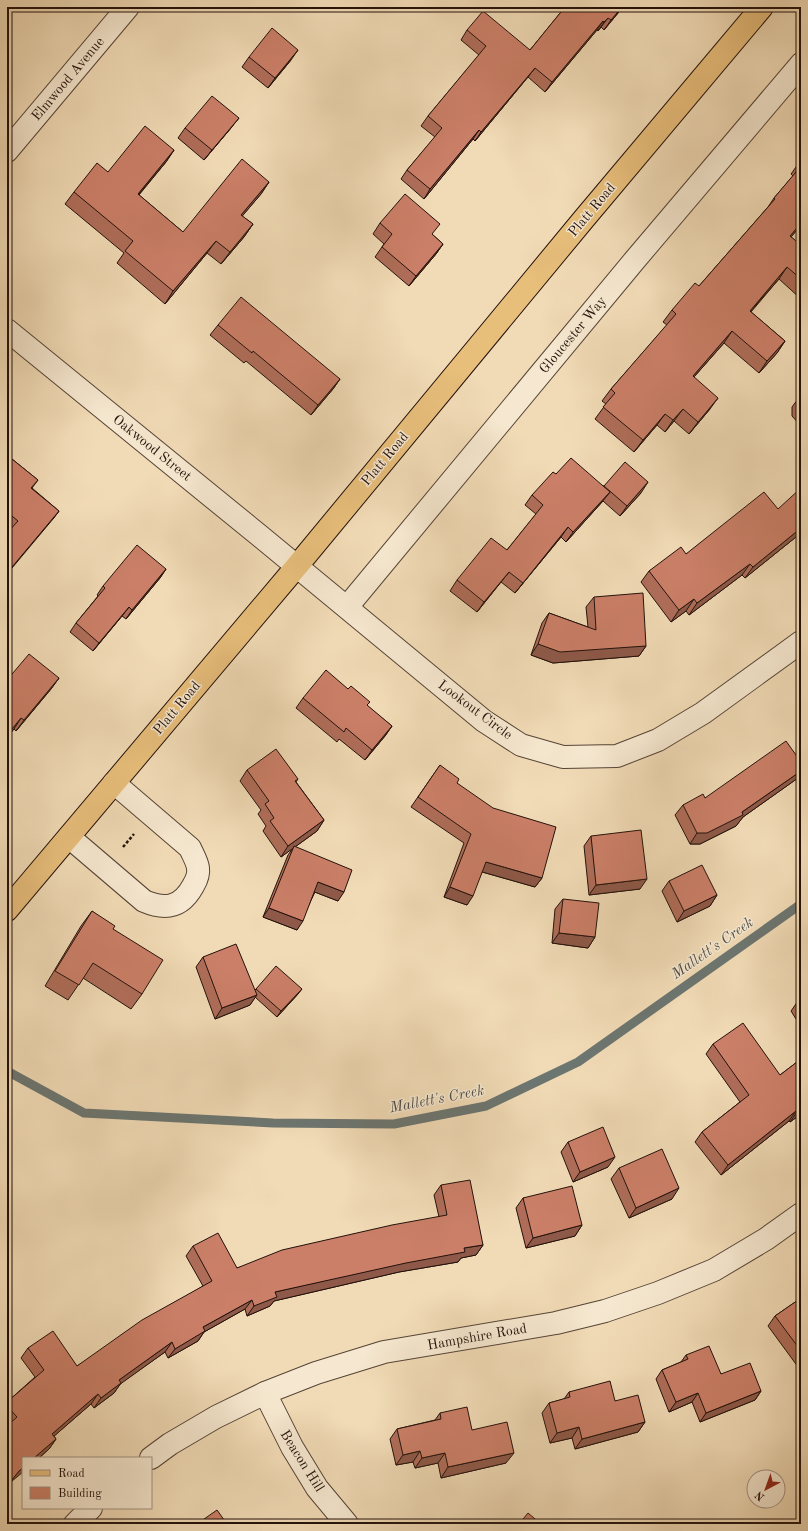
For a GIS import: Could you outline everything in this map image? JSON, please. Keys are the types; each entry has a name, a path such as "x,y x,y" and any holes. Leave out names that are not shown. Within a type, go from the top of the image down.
{"main road":[{"name":"Platt Road","path":"7,910 297,566 583,220 762,7"}],"street":[{"name":"Elmwood Avenue","path":"7,152 128,7"},
{"name":"Gloucester Way","path":"347,607 634,261 801,64"},
{"name":"Oakwood Street","path":"7,330 297,566"},
{"name":"Lookout Circle","path":"297,566 484,721 521,745 563,757 618,756 658,740 703,713 801,642"},
{"path":"69,837 144,901 156,906 170,906 179,902 188,895 195,882 198,870 195,858 190,848 114,783"},
{"name":"Hampshire Road","path":"152,1457 170,1444 216,1417 265,1393 316,1373 384,1352 556,1323 605,1311 658,1293 714,1270 766,1239 801,1214"},
{"name":"Beacon Hill","path":"265,1393 281,1427 306,1471 317,1488 347,1524"},
{"path":"75,1524 90,1509"}],"path":[{"path":"120,851 138,830"}],"building":[{"path":"565,7 622,7 611,20 608,18 604,22 603,21 552,82 535,68 481,132 479,130 430,189 407,170 442,128 428,116 486,46 467,30 483,11 530,50"},
{"path":"272,28 298,50 275,78 249,57"},
{"path":"212,96 239,118 212,150 185,128"},
{"path":"145,126 174,150 138,194 183,232 242,159 269,182 241,215 253,224 230,252 216,241 173,291 125,251 133,241 74,192 97,163 108,172"},
{"path":"801,166 801,223 790,236 801,245 801,279 787,267 750,311 785,341 767,361 732,331 693,376 718,398 698,422 683,409 673,420 665,414 643,440 603,407 615,393 611,389 676,314 672,310 695,283 699,286 775,199 774,198"},
{"path":"405,194 440,224 432,234 443,244 416,276 382,247 392,234 380,223"},
{"path":"241,297 340,379 318,405 253,351 252,353 218,325"},
{"path":"7,455 38,480 31,488 59,511 7,573 7,533 18,521 7,512"},
{"path":"571,458 610,492 573,532 568,527 523,583 509,572 484,602 457,580 491,538 507,550 543,505 532,495 553,472 556,474"},
{"path":"625,462 648,482 627,506 604,486"},
{"path":"801,488 801,528 753,567 750,564 697,603 694,599 679,610 649,571 681,547 686,554 764,492 778,509"},
{"path":"137,545 166,569 132,610 129,607 99,643 76,623 105,588 103,586"},
{"path":"643,593 646,646 560,652 538,644 549,613 596,630 594,597"},
{"path":"29,654 59,678 24,720 21,718 7,735 7,680"},
{"path":"326,670 348,689 351,686 370,702 367,705 392,726 372,750 346,728 344,732 303,698"},
{"path":"786,741 801,762 801,771 742,812 743,815 707,833 697,833 683,805 703,794 705,798"},
{"path":"276,749 298,779 295,781 324,820 288,846 270,821 274,818 265,804 269,801 247,770"},
{"path":"440,765 459,779 457,783 493,808 556,827 542,878 486,862 473,896 450,887 471,834 418,797"},
{"path":"641,830 647,879 596,885 591,836"},
{"path":"294,846 352,870 344,892 318,882 303,921 269,908"},
{"path":"702,865 717,895 684,911 669,881"},
{"path":"563,899 599,903 595,937 559,933"},
{"path":"92,911 115,926 113,929 163,960 142,994 93,963 79,985 55,971"},
{"path":"236,944 257,995 222,1008 203,957"},
{"path":"276,966 302,989 281,1011 256,989"},
{"path":"801,999 801,1006 798,1001"},
{"path":"743,1023 780,1075 801,1059 801,1109 797,1112 796,1111 728,1165 702,1132 749,1095 713,1044"},
{"path":"603,1127 615,1157 580,1172 568,1142"},
{"path":"662,1149 679,1188 636,1208 619,1168"},
{"path":"470,1180 483,1245 464,1248 465,1252 406,1263 275,1292 277,1297 254,1306 252,1300 203,1327 205,1331 175,1349 172,1342 119,1380 121,1383 101,1398 98,1394 52,1434 56,1439 35,1457 22,1457 22,1469 7,1486 7,1426 17,1417 7,1406 7,1402 44,1370 28,1348 53,1331 77,1366 142,1320 212,1281 193,1246 218,1233 237,1268 282,1250 392,1225 447,1215 441,1185"},
{"path":"572,1186 582,1225 533,1238 523,1198"},
{"path":"801,1298 801,1351 775,1316"},
{"path":"709,1346 721,1374 750,1363 761,1391 706,1413 698,1393 676,1402 662,1370 688,1359 686,1355"},
{"path":"610,1381 615,1401 638,1395 645,1422 582,1439 579,1427 557,1433 549,1403 570,1397 569,1392"},
{"path":"467,1407 472,1430 507,1422 514,1453 448,1467 445,1453 422,1458 420,1451 403,1455 397,1429 441,1419 440,1413"},
{"path":"217,1510 227,1524 197,1524"},
{"path":"528,1513 541,1524 519,1524"}],"waterway":[{"name":"Mallett's Creek","path":"7,1071 84,1113 273,1123 394,1124 486,1106 578,1062 801,904"}]}
